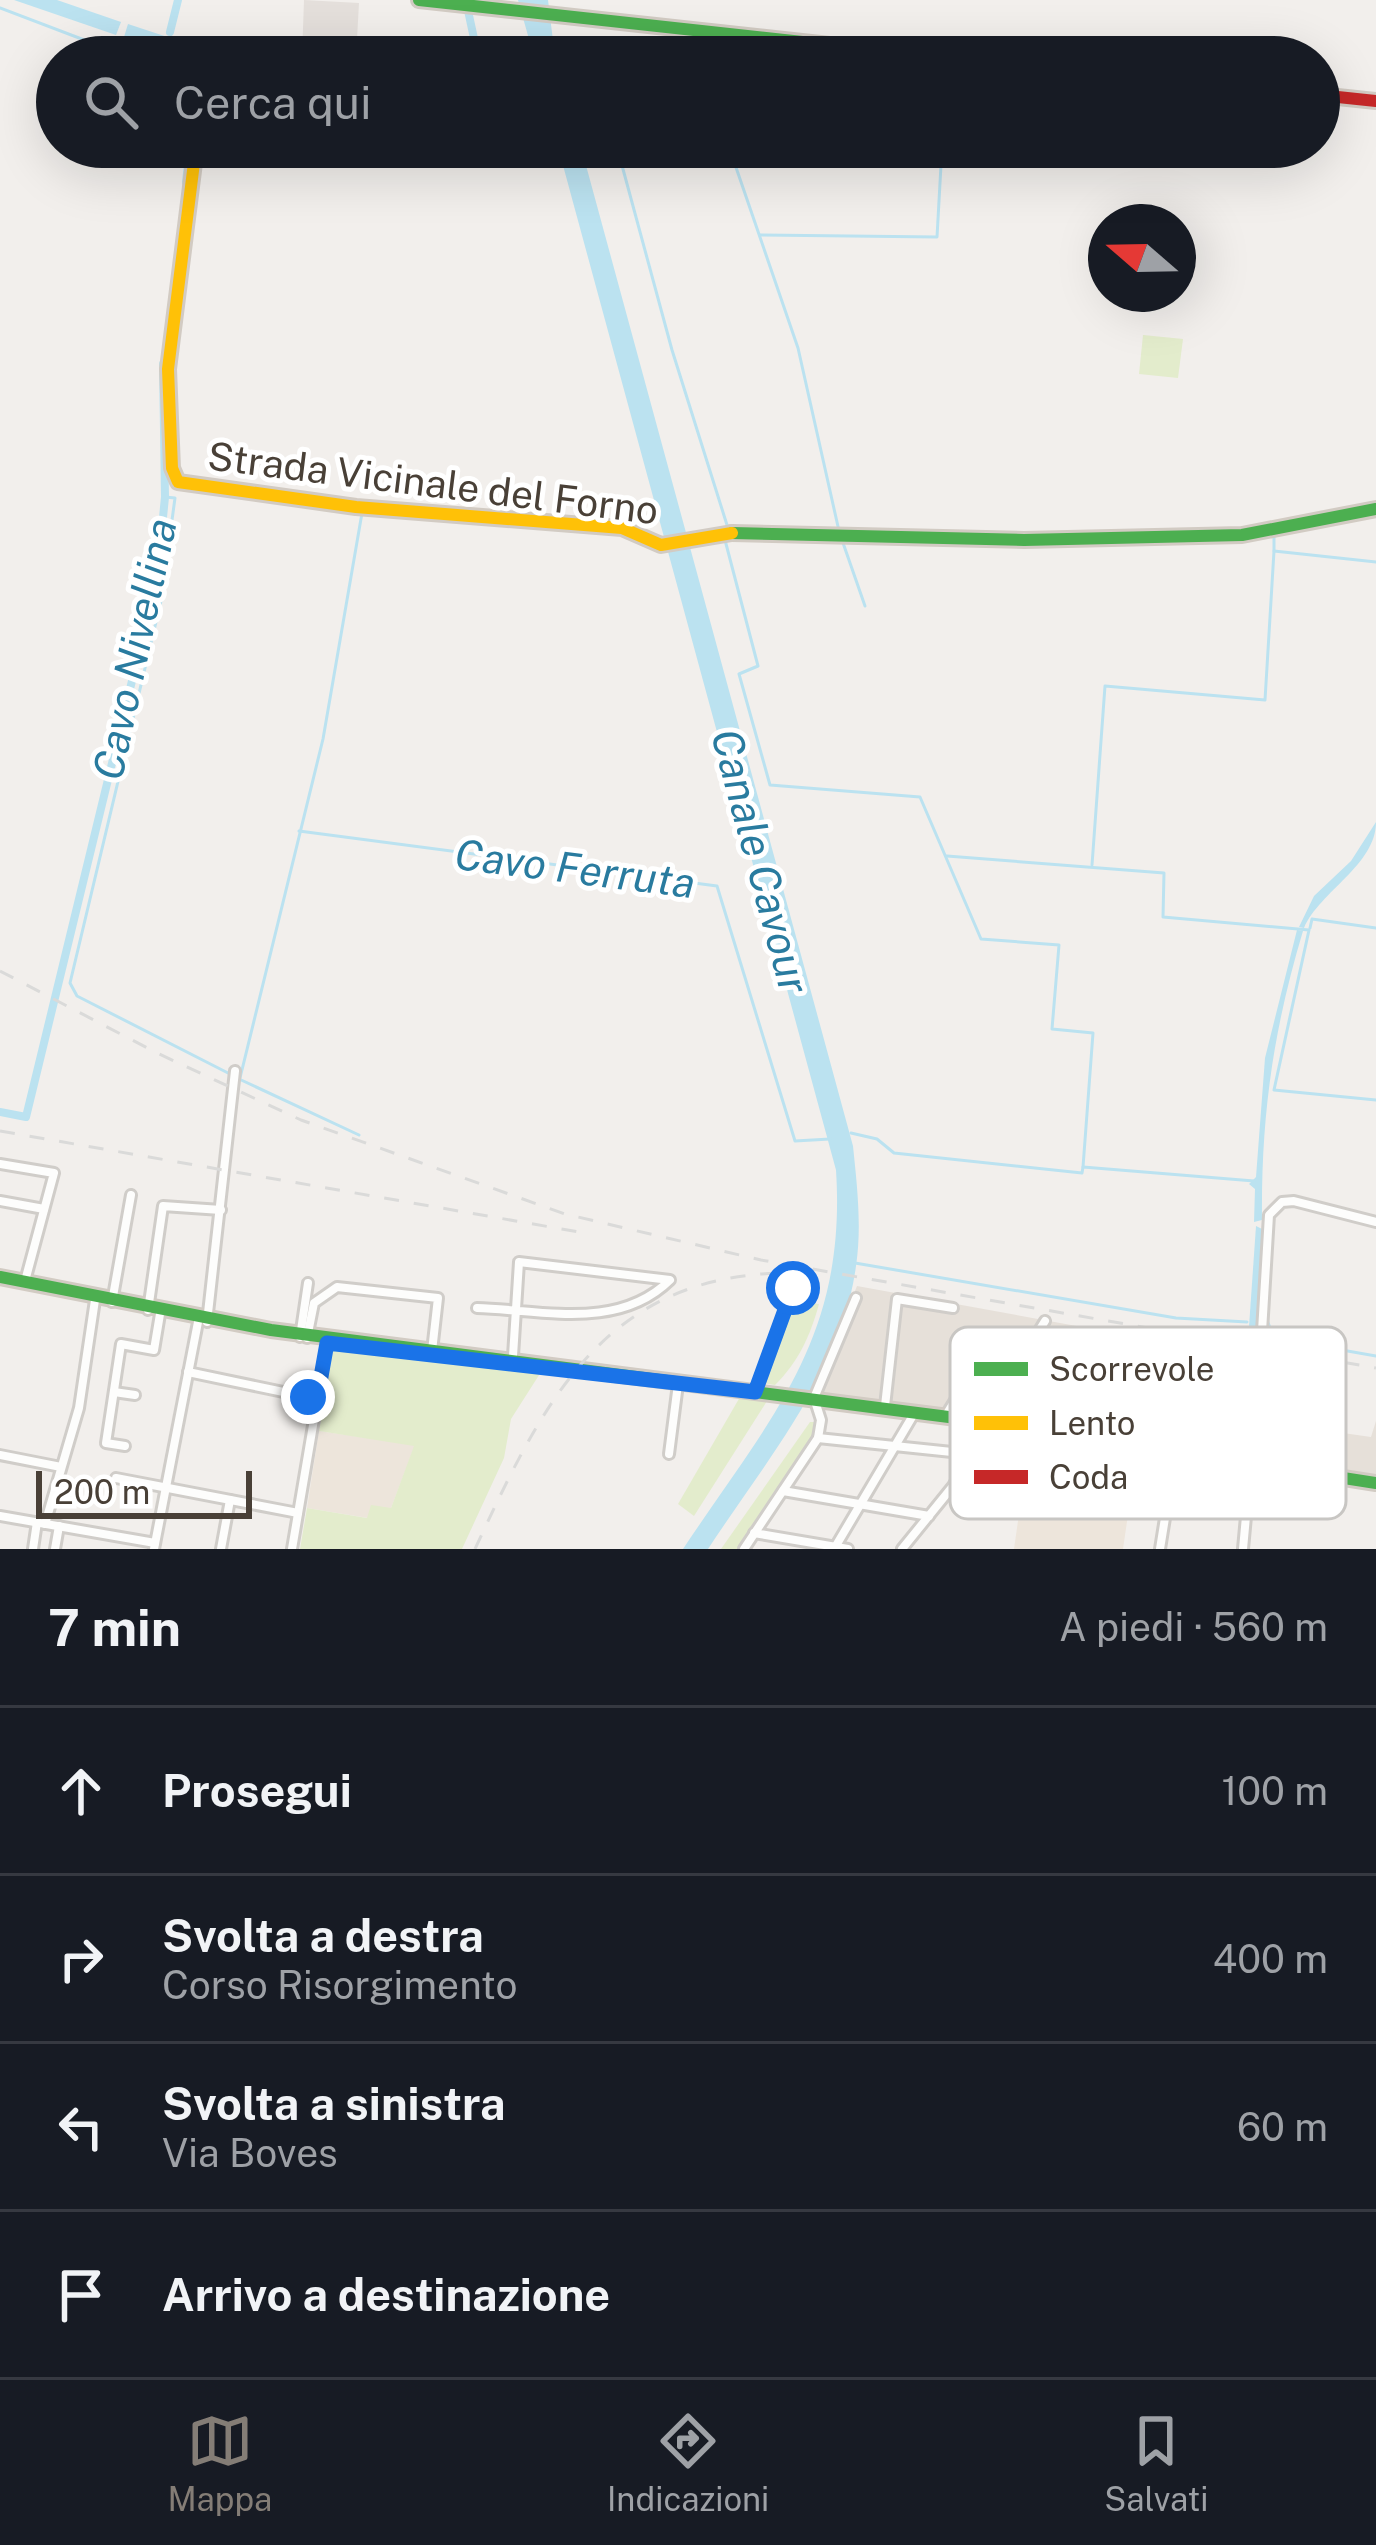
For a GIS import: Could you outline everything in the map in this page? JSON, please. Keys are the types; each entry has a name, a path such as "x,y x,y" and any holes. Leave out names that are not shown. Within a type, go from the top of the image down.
{"main road":[{"path":"419,0 748,36"},
{"path":"1340,97 1376,101"},
{"name":"Strada Vicinale del Forno","path":"193,168 167,369 175,479 362,508 622,528 661,545 726,533 1024,540 1273,532 1376,509"},
{"path":"0,1277 202,1323 327,1343 950,1415"},
{"path":"1346,1478 1376,1483"}],"street":[{"path":"0,1516 154,1546 202,1323 221,1210 235,1075"},
{"path":"0,1163 54,1173 25,1283"},
{"path":"112,1304 130,1195"},
{"path":"0,1201 44,1209"},
{"path":"1262,1327 1269,1215 1282,1202 1376,1222"},
{"path":"125,1446 106,1443 121,1344 154,1349 163,1206 221,1210"},
{"path":"477,1308 516,1309 615,1315 670,1280 519,1262 516,1309 513,1363"},
{"path":"303,1339 308,1283"},
{"path":"303,1339 314,1303 338,1287 438,1298 431,1354"},
{"path":"755,1392 793,1288"},
{"path":"744,1549 818,1438 821,1420 812,1398 856,1298"},
{"path":"885,1406 897,1298 952,1309"},
{"path":"33,1549 79,1408 95,1300"},
{"path":"1042,1327 1045,1322"},
{"path":"292,1549 327,1343"},
{"path":"188,1372 317,1399"},
{"path":"669,1454 678,1382"},
{"path":"114,1392 135,1396"},
{"path":"946,1414 950,1408"},
{"path":"835,1548 916,1411"},
{"path":"818,1438 950,1452"},
{"path":"0,1456 61,1467"},
{"path":"116,1478 298,1513"},
{"path":"902,1549 950,1486"},
{"path":"783,1491 930,1516"},
{"path":"221,1549 230,1500"},
{"path":"1160,1549 1165,1519"},
{"path":"1243,1519 1243,1549"},
{"path":"55,1549 59,1526"},
{"path":"754,1533 848,1549"}],"shaded area":[{"path":"304,0 359,3 357,36 303,36"},
{"path":"857,1286 1082,1327 950,1327 950,1415 813,1395"},
{"path":"1376,1421 1376,1475 1346,1470 1346,1433 1371,1437"},
{"path":"319,1431 415,1445 391,1508 368,1518 307,1508"},
{"path":"1018,1519 1127,1519 1123,1549 1014,1549"}],"green space":[{"path":"1143,335 1183,339 1178,378 1139,374"},
{"path":"793,1301 819,1304 812,1327 775,1385 762,1383"},
{"path":"333,1350 541,1372 511,1419 504,1458 462,1549 300,1549 307,1508 367,1518 371,1505 391,1508 414,1446 319,1431"},
{"path":"740,1397 767,1401 694,1516 678,1504"},
{"path":"810,1422 817,1422 815,1437 741,1549 721,1549"}],"water":[{"path":"14,0 57,0 121,22 116,35"},
{"path":"518,0 548,0 552,36 528,36"},
{"path":"128,24 164,36 124,36"},
{"name":"Canale Cavour","path":"564,168 587,168 853,1146 858,1251 835,1343 798,1415 708,1549 683,1549 773,1416 816,1329 836,1229 836,1170"},
{"path":"1376,822 1367,852 1304,928 1299,927 1314,896 1351,861"},
{"path":"1297,930 1303,931 1284,1004 1267,1109 1262,1220 1254,1222 1255,1189 1249,1184 1256,1177 1265,1058"},
{"path":"1256,1226 1262,1229 1259,1327 1249,1327"}],"waterway":[{"path":"170,32 178,0"},
{"path":"467,6 473,36"},
{"path":"0,8 74,36"},
{"name":"Cavo Nivellina","path":"186,182 188,168"},
{"path":"623,168 672,350 727,525"},
{"path":"736,168 798,348 839,531"},
{"path":"760,235 937,237 941,168"},
{"name":"Cavo Nivellina","path":"0,1112 26,1117 157,578 165,497 163,364"},
{"path":"165,497 175,498 161,601 70,983 77,996 230,1074"},
{"path":"240,1078 323,739 362,513"},
{"path":"1094,532 1121,532"},
{"path":"1274,535 1274,551"},
{"name":"Canale Cavour","path":"725,540 758,666 739,674 770,785 920,797 981,939 1059,945 1052,1029 1093,1033 1083,1167"},
{"path":"842,540 865,606"},
{"path":"1092,865 1105,686 1265,700 1274,551 1376,562"},
{"name":"Cavo Ferruta","path":"299,831 717,886 795,1141 830,1139"},
{"path":"947,856 1164,873 1163,917 1309,930 1274,1090 1376,1100"},
{"path":"1310,928 1312,919 1376,928"},
{"path":"239,1079 359,1135"},
{"name":"Cavo Ferruta","path":"851,1133 877,1139 894,1153 1082,1173 1083,1167 1254,1181"},
{"path":"855,1263 1176,1318 1247,1322"},
{"path":"1267,1320 1270,1327"},
{"path":"1346,1351 1376,1356"}],"railway":[{"path":"0,971 157,1053 301,1120 565,1214 761,1260 1143,1327"},
{"path":"0,1131 579,1232"},
{"path":"475,1549 553,1401 585,1360 622,1325 666,1298 718,1280 780,1273"},
{"path":"1346,1363 1376,1368"}],"traffic: fast":[{"path":"419,0 747,36"},
{"path":"732,533 1024,540 1242,535 1376,509"},
{"path":"0,1277 271,1330 950,1417"},
{"path":"1346,1478 1376,1483"}],"traffic: slow":[{"path":"193,168 168,369 172,468 178,482 356,507 622,528 661,545 732,533"}],"traffic: jam":[{"path":"1340,97 1376,101"}],"route":[{"path":"308,1397 317,1399 327,1343 755,1392 793,1288"}]}
